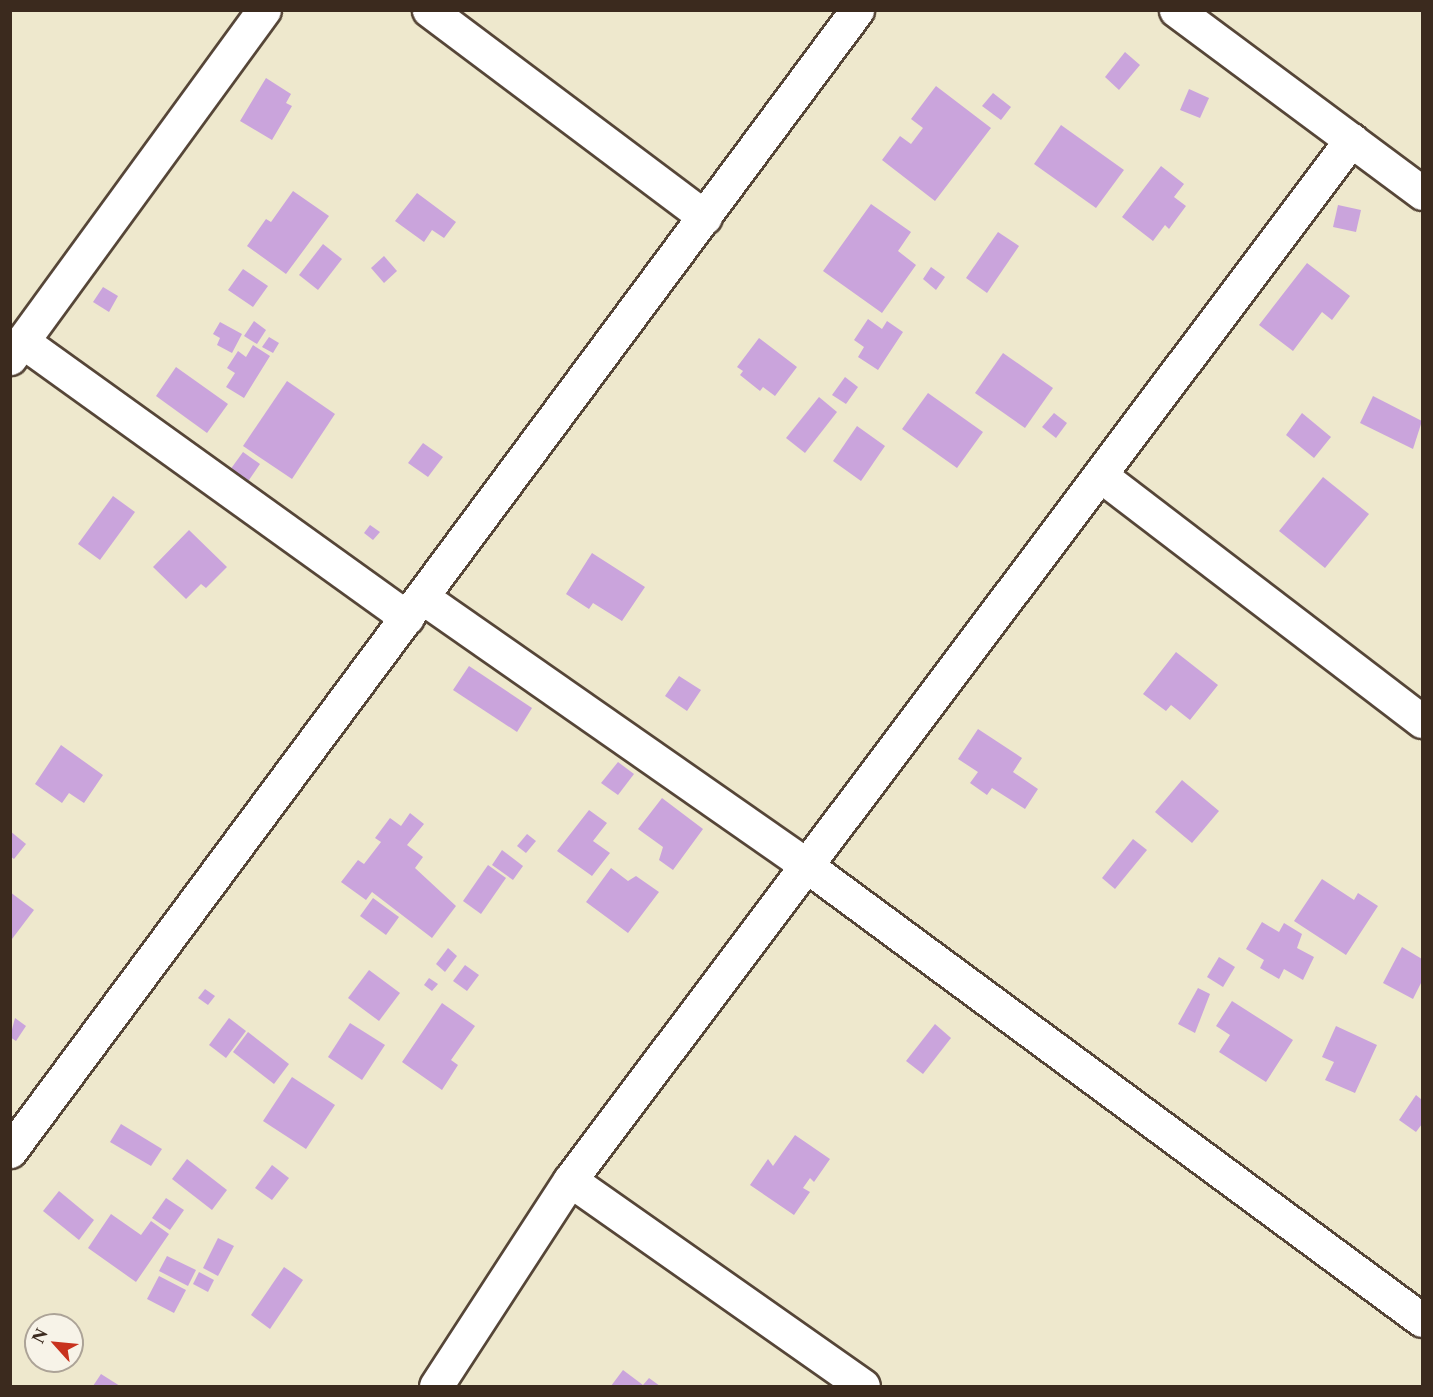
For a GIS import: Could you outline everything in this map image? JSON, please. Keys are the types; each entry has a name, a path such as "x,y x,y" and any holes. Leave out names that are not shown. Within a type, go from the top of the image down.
{"street":[{"path":"264,10 16,350 414,607 807,866 1422,1320"},
{"path":"429,10 705,216"},
{"path":"10,1151 858,10"},
{"path":"1176,10 1422,193"},
{"path":"436,1386 570,1180 1351,140"},
{"path":"1100,475 1422,721"},
{"path":"570,1180 863,1386"}],"building":[{"path":"1125,52 1140,65 1119,90 1105,77"},
{"path":"266,78 291,94 286,103 292,106 272,140 240,121"},
{"path":"936,86 991,128 935,201 882,160 900,136 911,144 923,128 911,119"},
{"path":"1189,89 1209,98 1200,118 1180,110"},
{"path":"993,93 1011,107 1001,120 982,106"},
{"path":"1061,125 1124,170 1096,208 1034,164"},
{"path":"1161,166 1184,184 1174,197 1186,206 1169,229 1165,225 1153,241 1122,217"},
{"path":"293,191 329,216 286,274 247,246 266,219 271,222"},
{"path":"417,193 456,222 444,238 432,230 424,242 395,221"},
{"path":"871,204 911,232 898,251 916,265 882,313 823,271"},
{"path":"1338,205 1361,210 1356,232 1333,227"},
{"path":"998,232 1019,246 987,293 966,278"},
{"path":"323,244 342,259 318,290 299,275"},
{"path":"384,256 397,271 384,283 371,268"},
{"path":"1307,263 1350,296 1332,320 1322,312 1293,351 1259,325"},
{"path":"931,267 945,277 936,290 923,279"},
{"path":"243,269 268,286 253,307 228,290"},
{"path":"103,287 118,296 109,312 93,302"},
{"path":"868,319 882,329 887,321 903,332 878,370 858,357 864,347 854,340"},
{"path":"254,321 266,330 257,344 244,336"},
{"path":"220,322 242,334 232,353 217,345 220,338 213,334"},
{"path":"269,337 279,343 273,353 262,347"},
{"path":"759,338 797,367 775,396 763,387 760,391 740,375 743,371 737,367"},
{"path":"253,345 270,356 244,398 226,387 235,373 227,368 238,351 246,357"},
{"path":"1003,353 1053,388 1025,428 975,393"},
{"path":"176,367 228,404 207,433 156,396"},
{"path":"845,377 858,387 846,404 832,395"},
{"path":"287,381 335,414 292,479 243,446"},
{"path":"928,393 983,432 957,468 902,429"},
{"path":"1373,396 1422,421 1413,449 1360,423"},
{"path":"819,397 837,412 805,453 786,438"},
{"path":"1054,413 1067,423 1056,438 1042,427"},
{"path":"1302,413 1331,437 1314,458 1286,435"},
{"path":"857,426 885,446 861,481 833,461"},
{"path":"423,443 443,457 428,477 408,463"},
{"path":"243,452 260,464 247,483 230,470"},
{"path":"1323,477 1369,514 1325,568 1279,531"},
{"path":"113,496 135,512 100,560 78,544"},
{"path":"370,525 380,532 373,540 364,533"},
{"path":"189,530 227,567 206,588 201,584 186,599 153,567"},
{"path":"592,553 645,587 622,621 593,603 589,609 566,594"},
{"path":"1176,652 1218,685 1190,720 1171,705 1166,711 1143,694"},
{"path":"469,666 532,708 517,732 453,690"},
{"path":"679,676 701,690 687,711 665,696"},
{"path":"978,729 1022,758 1013,772 1038,789 1025,809 992,788 987,795 970,783 978,772 958,759"},
{"path":"61,745 103,775 84,803 69,793 62,803 35,784"},
{"path":"618,762 634,774 618,795 601,783"},
{"path":"1182,780 1219,811 1192,843 1155,812"},
{"path":"662,798 703,829 673,870 659,860 663,847 638,829"},
{"path":"589,810 607,823 593,841 610,853 592,876 557,851"},
{"path":"410,813 424,824 407,845 423,857 415,868 456,906 432,938 372,892 366,900 341,882 358,860 364,864 381,842 375,838 390,818 401,826"},
{"path":"10,831 26,844 14,859 10,856"},
{"path":"527,834 536,841 526,853 517,846"},
{"path":"1133,839 1147,850 1115,889 1102,878"},
{"path":"502,850 523,866 513,880 492,865"},
{"path":"488,865 506,878 481,914 463,901"},
{"path":"611,868 628,881 636,876 659,892 628,933 586,902"},
{"path":"1322,879 1354,900 1358,893 1378,906 1346,955 1294,921"},
{"path":"10,892 34,910 12,939 10,938"},
{"path":"373,898 399,917 386,935 360,916"},
{"path":"1262,922 1279,932 1284,923 1302,934 1297,948 1314,957 1303,980 1284,969 1279,979 1260,968 1264,960 1246,949"},
{"path":"1402,947 1422,959 1422,981 1413,999 1383,983"},
{"path":"448,948 457,956 445,972 436,964"},
{"path":"1219,957 1235,967 1223,987 1207,977"},
{"path":"465,965 479,975 467,991 453,981"},
{"path":"369,970 400,993 379,1021 348,998"},
{"path":"429,978 438,984 432,991 424,985"},
{"path":"1198,988 1210,994 1195,1033 1178,1024"},
{"path":"205,989 215,996 208,1005 198,998"},
{"path":"1232,1001 1293,1040 1266,1082 1219,1052 1230,1035 1216,1026"},
{"path":"442,1003 475,1026 451,1060 458,1065 442,1090 402,1062"},
{"path":"15,1018 26,1026 16,1041 10,1037"},
{"path":"229,1018 246,1031 226,1058 209,1045"},
{"path":"350,1023 385,1045 362,1080 328,1057"},
{"path":"935,1024 951,1038 923,1074 906,1061"},
{"path":"1336,1026 1377,1045 1355,1093 1325,1080 1334,1062 1322,1057"},
{"path":"248,1032 289,1064 274,1084 233,1052"},
{"path":"292,1077 335,1105 306,1149 263,1121"},
{"path":"1416,1095 1422,1100 1422,1124 1416,1132 1399,1120"},
{"path":"121,1124 162,1149 151,1166 110,1142"},
{"path":"795,1135 830,1159 814,1182 810,1178 803,1188 810,1192 794,1215 750,1185 768,1159 773,1166"},
{"path":"187,1159 227,1190 212,1210 172,1179"},
{"path":"272,1165 289,1178 272,1200 255,1188"},
{"path":"59,1191 94,1220 79,1240 43,1211"},
{"path":"166,1198 184,1210 170,1230 152,1218"},
{"path":"111,1214 141,1235 151,1221 169,1234 136,1282 88,1248"},
{"path":"218,1238 234,1246 218,1276 203,1268"},
{"path":"167,1256 196,1270 188,1286 159,1271"},
{"path":"284,1267 303,1280 270,1329 251,1315"},
{"path":"199,1272 214,1280 208,1292 193,1284"},
{"path":"159,1276 186,1290 174,1313 147,1299"},
{"path":"623,1370 643,1385 649,1378 660,1386 611,1386"},
{"path":"101,1374 120,1386 93,1386"}]}
